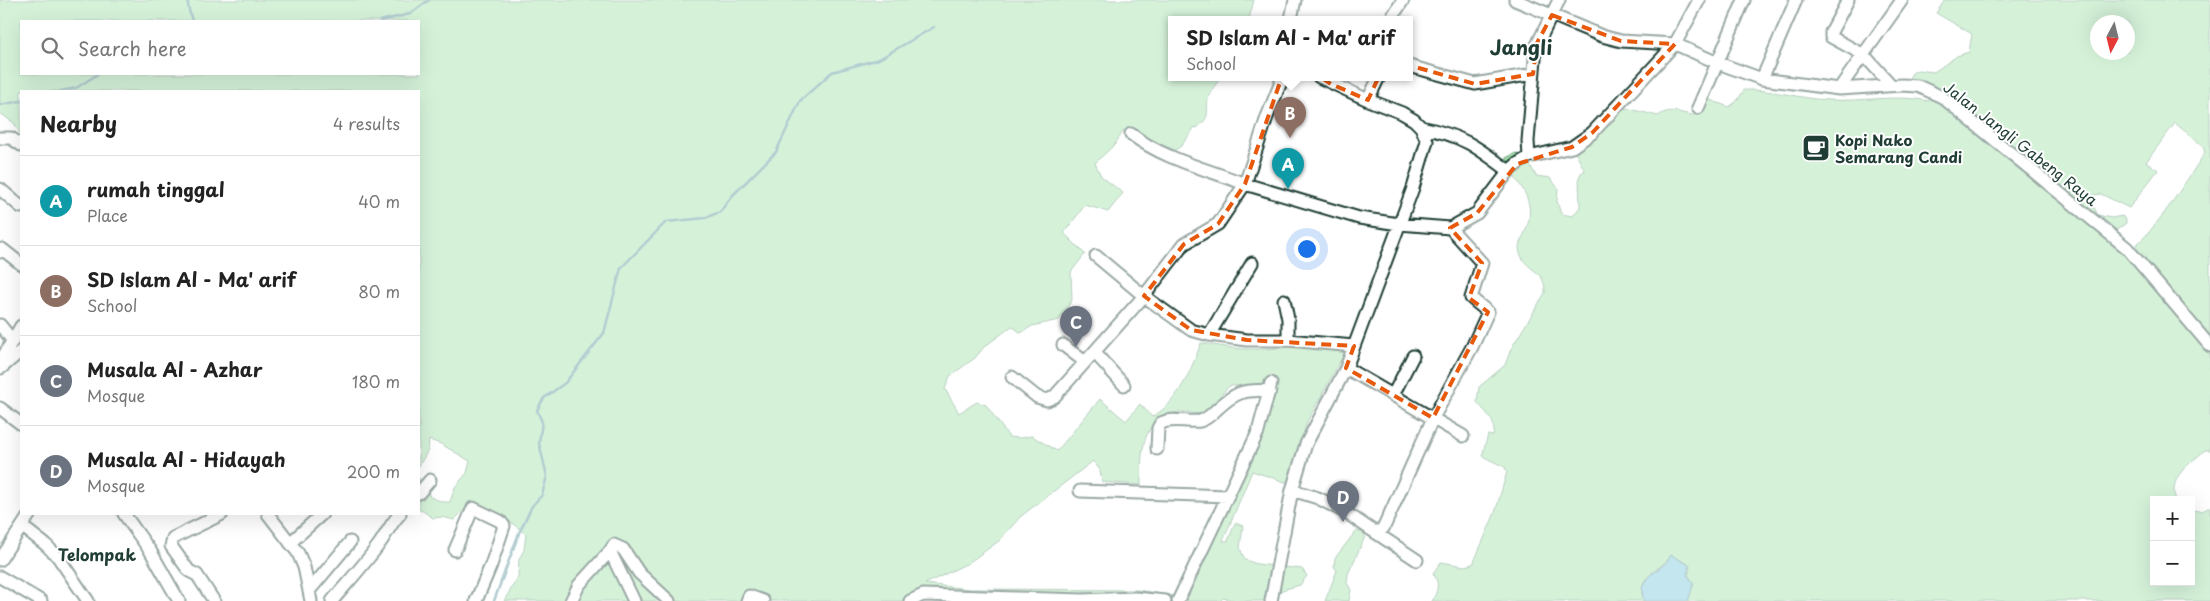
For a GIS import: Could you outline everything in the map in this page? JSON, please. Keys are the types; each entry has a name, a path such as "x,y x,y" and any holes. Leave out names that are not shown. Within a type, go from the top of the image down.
{"street":[{"path":"1291,16 1294,0"},
{"path":"1393,16 1403,0"},
{"path":"1515,0 1602,36 1621,41 1675,44"},
{"path":"1529,157 1533,74 1537,43 1559,0"},
{"path":"1131,134 1149,146 1168,155 1245,184 1350,216 1399,224 1450,228 1477,213 1509,171 1529,157 1572,147 1592,134 1675,44 1699,0"},
{"path":"1698,108 1744,0"},
{"path":"1762,79 1796,0"},
{"path":"1848,0 1831,32 1831,37 1864,55 1891,85"},
{"path":"1839,89 1902,0"},
{"name":"Jalan Jangli Gabeng Raya","path":"1675,44 1718,63 1762,79 1839,89 1891,85 1918,86 1942,97 2127,248 2210,346"},
{"path":"1413,67 1475,84 1488,84 1533,74"},
{"path":"1012,377 1037,397 1047,400 1054,397 1144,296 1184,244 1218,224 1245,184 1281,81"},
{"path":"1271,601 1292,490 1306,444 1346,368 1426,150 1427,141 1421,127 1414,120 1327,81"},
{"path":"1368,100 1377,81"},
{"path":"1421,127 1459,137 1475,146 1509,171"},
{"path":"0,138 11,138 20,144"},
{"path":"0,189 20,206"},
{"path":"1373,531 1380,531 1384,527 1433,418 1472,347 1488,312 1471,298 1482,263 1450,228"},
{"path":"1,250 20,263"},
{"path":"1096,256 1182,325 1209,335 1247,340 1288,340 1354,346"},
{"path":"1209,335 1252,263"},
{"path":"1284,300 1288,319 1288,340"},
{"path":"0,325 14,341"},
{"path":"0,368 0,362 20,328"},
{"path":"1063,345 1085,362"},
{"path":"0,368 20,352"},
{"path":"1094,352 1124,385"},
{"path":"1393,395 1413,356"},
{"path":"1346,368 1463,436"},
{"path":"1157,449 1158,428 1161,423 1199,421 1212,414 1231,396 1270,387 1258,432 1178,601"},
{"path":"0,408 20,423"},
{"path":"420,492 430,480"},
{"path":"1292,490 1318,498 1332,505 1417,560"},
{"path":"1080,491 1228,496"},
{"path":"455,550 473,508 500,521 504,526 476,601"},
{"path":"0,560 29,515"},
{"path":"125,515 151,552 179,601"},
{"path":"214,601 197,575 189,571 171,546 173,538 220,515"},
{"path":"269,515 298,553 304,567 309,598"},
{"path":"290,543 321,515"},
{"path":"332,601 362,567 381,541 389,525 399,515"},
{"path":"23,527 58,557 88,601"},
{"path":"309,598 350,542"},
{"path":"571,601 579,585 614,545 623,549 639,573 669,601"},
{"path":"610,551 634,601"},
{"path":"0,577 40,601"},
{"path":"910,601 924,595 1083,600 1135,598 1165,601"},
{"path":"747,601 749,596 763,601"}],"highlighted area":[{"path":"1552,15 1621,41 1675,44 1592,133 1572,147 1517,164 1477,213 1450,228 1482,263 1469,298 1488,312 1433,418 1346,368 1354,346 1247,340 1191,330 1144,296 1184,244 1218,224 1245,184 1289,56 1331,84 1368,100 1387,59 1475,84 1533,74 1537,43"}],"green space":[{"path":"0,0 1254,0 1250,16 1168,16 1168,81 1218,81 1209,96 1207,115 1204,121 1197,128 1195,127 1181,146 1175,150 1155,143 1131,129 1123,131 1115,144 1095,163 1101,176 1123,193 1108,212 1085,205 1064,233 1085,254 1071,272 1072,300 1059,320 1032,326 1021,333 1012,326 984,347 975,358 950,376 945,389 959,413 977,402 986,405 1009,437 1032,436 1057,451 1100,399 1126,421 1140,404 1152,417 1161,411 1170,403 1183,384 1201,343 1242,349 1321,347 1345,352 1307,422 1288,483 1252,471 1223,541 1228,541 1235,523 1243,526 1240,548 1245,560 1257,564 1302,569 1307,576 1300,585 1282,590 1271,601 1239,601 1223,598 1220,601 504,601 518,577 519,559 524,550 526,534 504,517 471,503 454,520 442,517 433,518 420,510 420,479 425,485 430,497 443,502 450,502 455,487 467,473 470,461 441,444 429,440 428,450 420,464 420,90 20,90 20,133 14,123 0,113","holes":["1272,379 1276,381 1269,416 1185,598 1138,590 969,589 925,584 968,563 999,541 1020,517 1093,461 1100,470 1102,482 1141,485 1141,462 1145,439 1150,429 1166,415 1179,412 1199,414 1206,412 1229,386 1260,385"]},
{"path":"1945,0 2210,0 2210,450 2205,450 2182,471 2175,484 2175,496 2150,496 2150,586 2195,586 2195,510 2202,511 2210,507 2210,601 1688,601 1694,583 1688,575 1690,565 1671,555 1646,579 1642,592 1644,601 1432,601 1437,587 1437,580 1433,573 1441,562 1464,566 1473,564 1495,513 1507,472 1505,467 1482,456 1488,435 1493,436 1494,431 1490,418 1477,402 1479,387 1505,365 1511,349 1545,293 1542,279 1523,259 1519,250 1519,245 1529,221 1529,203 1522,187 1504,163 1504,159 1516,153 1529,163 1536,176 1550,178 1558,188 1557,201 1561,214 1573,216 1580,207 1579,177 1585,171 1573,148 1607,126 1626,108 1658,116 1672,111 1697,115 1710,100 1729,107 1737,101 1744,90 1828,100 1904,98 1929,101 1931,91 1908,80 1912,73 1918,70 1934,72 1957,56 1969,52 1972,34 1936,13","holes":["2175,123 2203,146 2205,153 2156,224 2145,237 2123,254 2112,242 2113,233 2126,223 2126,219 2122,216 2111,218 2098,215 2090,200 2093,195 2101,194 2129,208 2158,170 2146,162"]},
{"path":"1356,531 1364,533 1365,537 1348,574 1347,583 1351,590 1349,601 1325,601 1337,570 1334,567 1335,558"}],"water":[{"path":"1671,555 1689,565 1687,575 1693,583 1688,600 1644,601 1643,585 1651,574 1663,566"}],"waterway":[{"path":"188,0 192,20"},
{"path":"384,20 410,14 429,0"},
{"path":"494,601 519,533 532,506 542,495 547,476 539,443 542,422 537,410 544,398 565,383 604,333 621,268 666,222 705,218 720,212 732,196 776,152 800,101 832,72 879,59 934,27"},
{"path":"66,90 76,88 96,75"},
{"path":"0,105 20,101"}],"place":[{"name":"SD Islam Al - Ma' arif","path":"1290,138"},
{"name":"Kopi Nako Semarang Candi","path":"1816,148"},
{"name":"rumah tinggal","path":"1288,189"},
{"name":"Musala Al - Azhar","path":"1076,347"},
{"name":"Musala Al - Hidayah","path":"1343,522"}],"district":[{"name":"Jangli","path":"1521,47"},
{"name":"Telompak","path":"97,554"}]}
